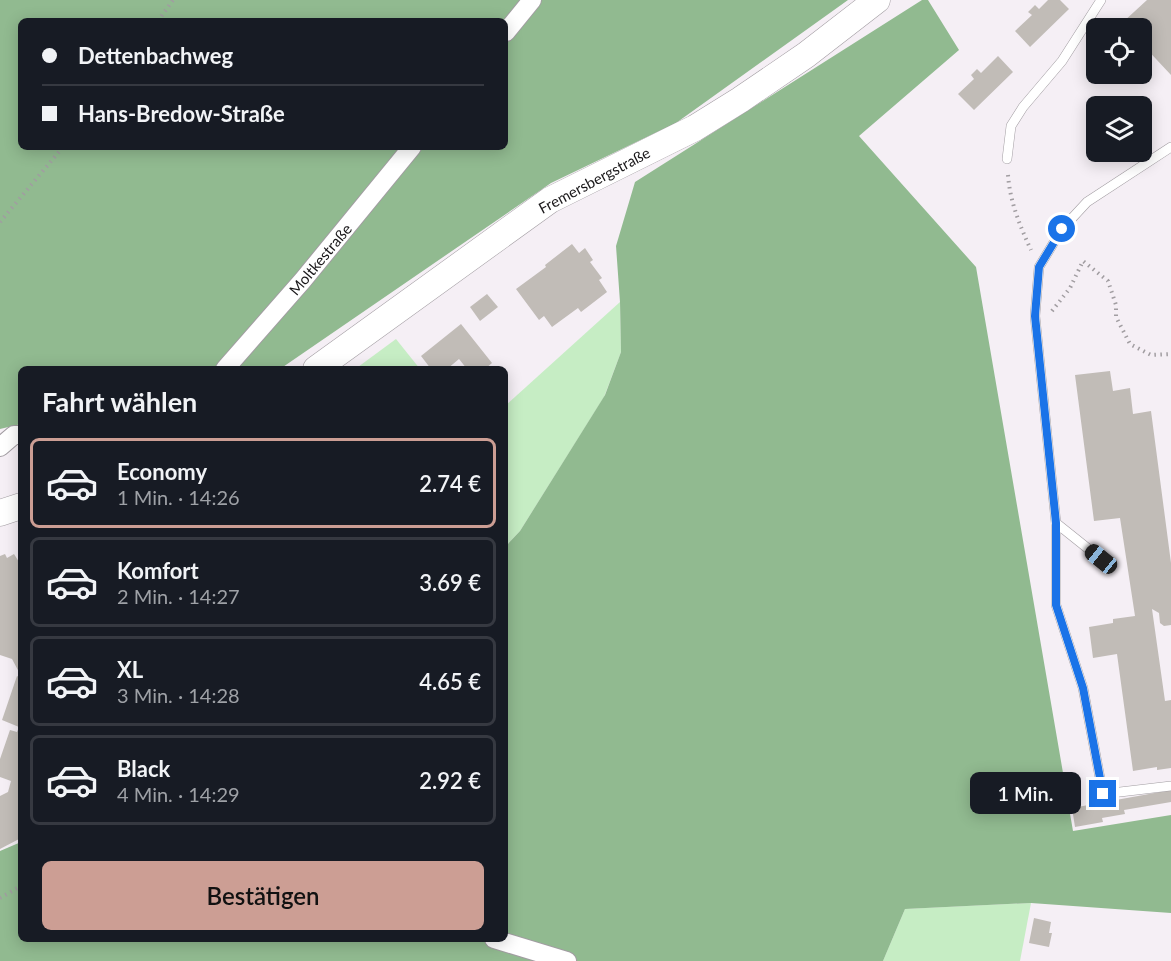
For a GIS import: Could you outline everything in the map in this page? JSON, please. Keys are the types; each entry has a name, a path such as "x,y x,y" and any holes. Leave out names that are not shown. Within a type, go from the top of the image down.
{"main road":[{"name":"Fremersbergstraße","path":"320,366 550,200 713,117 806,55 877,0"},
{"path":"0,512 18,507"}],"street":[{"path":"508,30 532,0"},
{"name":"Moltkestraße","path":"228,366 303,280 410,150"},
{"path":"0,447 14,435 18,435"},
{"path":"504,942 567,961"}],"lane":[{"path":"1007,159 1011,126 1023,107 1062,61 1101,0"},
{"path":"1171,147 1087,202 1062,229 1039,267 1035,316 1056,523 1056,605 1083,688 1103,794 1171,786"},
{"path":"1056,523 1101,559"}],"path":[{"path":"160,18 174,0"},
{"path":"0,222 60,150"},
{"path":"1007,159 1010,192 1020,227 1039,267"},
{"path":"1045,320 1060,304 1083,261 1108,281 1116,305 1116,317 1130,344 1151,355 1171,354"},
{"path":"0,898 18,888"}],"green space":[{"path":"0,0 848,0 676,123 551,183 284,366 18,366 18,425 0,429"},
{"path":"922,0 928,0 959,50 859,136 976,267 1073,831 1171,815 1171,913 1031,903 905,909 883,961 0,961 0,851 18,843 18,942 508,942 508,544 520,531 605,395 621,352 616,246 635,182"},
{"path":"620,302 621,352 604,397 520,531 508,544 508,403"},
{"path":"396,339 418,366 359,366"},
{"path":"1031,903 1020,961 883,961 905,909"}],"building":[{"path":"1048,0 1060,0 1069,9 1030,47 1015,31 1032,15 1028,12 1035,5 1039,9"},
{"path":"1147,0 1171,0 1171,75 1152,55 1152,18 1127,18"},
{"path":"998,56 1013,72 974,110 958,94 974,79 971,75 977,69 981,73"},
{"path":"572,244 579,253 585,248 607,292 581,312 578,308 552,327 544,316 539,320 516,289"},
{"path":"487,294 498,307 480,321 470,307"},
{"path":"461,324 492,363 488,366 465,366 459,359 451,366 429,366 421,356"},
{"path":"1110,371 1113,391 1130,388 1133,414 1151,411 1171,563 1171,625 1164,626 1160,623 1159,613 1152,609 1165,701 1171,700 1171,768 1157,770 1157,767 1133,771 1117,654 1093,658 1089,627 1113,623 1113,619 1135,616 1120,518 1094,521 1075,375"},
{"path":"5,554 7,558 14,554 18,560 18,670 12,659 0,655 0,556"},
{"path":"18,676 18,727 2,720"},
{"path":"10,730 17,732 18,730 18,840 0,849 0,796 8,792 11,781 0,777 0,759"},
{"path":"1171,790 1171,802 1124,810 1125,814 1102,818 1103,822 1075,827 1072,808"},
{"path":"1034,918 1051,922 1049,933 1052,933 1049,947 1029,943"}],"route":[{"path":"1062,229 1039,267 1035,316 1056,523 1056,605 1083,688 1103,794"}]}
